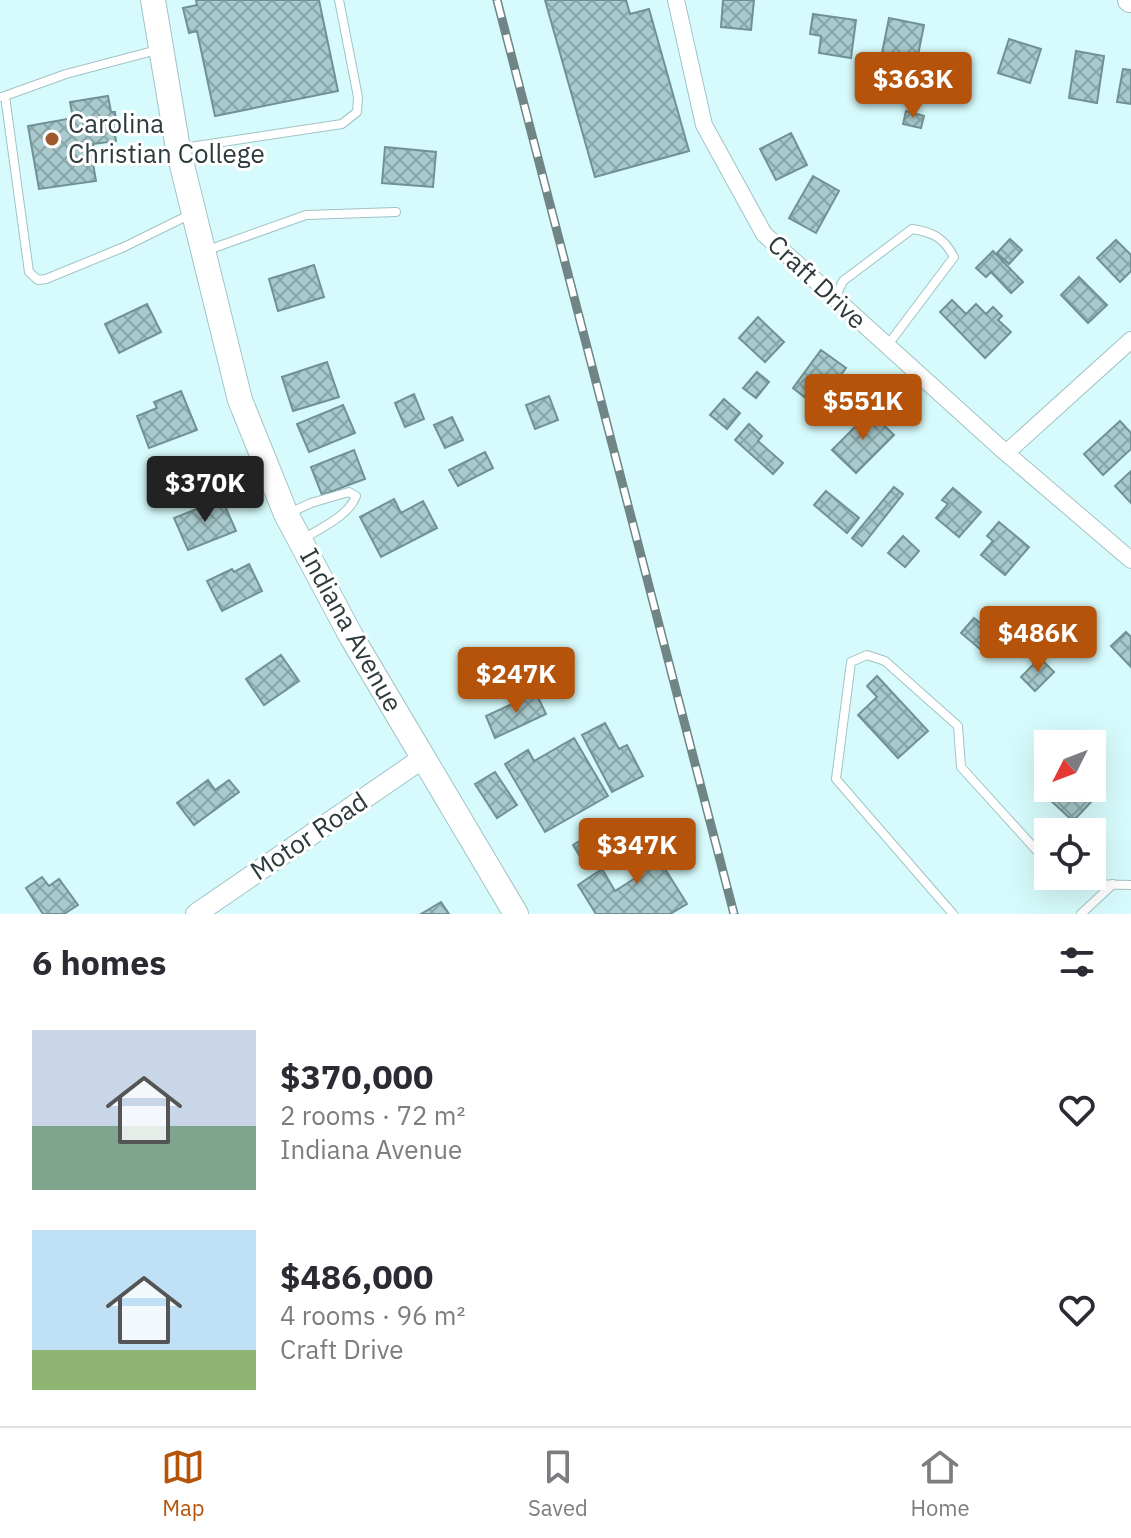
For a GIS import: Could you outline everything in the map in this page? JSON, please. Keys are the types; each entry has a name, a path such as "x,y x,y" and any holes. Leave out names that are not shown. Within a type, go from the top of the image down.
{"main road":[{"name":"Indiana Avenue","path":"153,0 178,149 240,400 286,514 351,636 516,914"}],"street":[{"name":"Craft Drive","path":"676,0 704,125 764,234 1006,453 1131,560"},
{"path":"1006,453 1131,340"},
{"name":"Motor Road","path":"196,914 423,758"}],"lane":[{"path":"178,149 342,124 357,112 358,97 339,0"},
{"path":"161,48 66,74 3,97 29,272 38,280 124,247 194,213"},
{"path":"203,252 306,215 396,212"},
{"path":"835,299 843,281 912,229 926,231 947,243 954,257 887,346"},
{"path":"286,514 338,494 349,492 356,496 353,504 333,520 301,540"},
{"path":"953,914 836,779 851,662 867,655 885,661 958,726 961,767 1034,848"},
{"path":"1106,884 1131,885"},
{"path":"1081,914 1113,884"}],"building":[{"path":"196,0 319,0 338,91 215,116 197,31 189,33 183,8 197,5"},
{"path":"545,0 626,0 630,14 649,9 689,151 595,177"},
{"path":"723,0 754,0 751,30 721,27"},
{"path":"813,14 856,20 851,58 819,53 821,36 810,34"},
{"path":"889,18 924,25 912,85 877,78"},
{"path":"1009,39 1041,49 1030,83 998,73"},
{"path":"1076,51 1104,56 1097,103 1069,98"},
{"path":"1123,69 1131,70 1131,104 1117,102"},
{"path":"108,96 111,112 115,112 116,123 113,124 116,141 93,144 96,181 39,189 28,126 73,118 70,102"},
{"path":"906,111 924,116 921,128 903,124"},
{"path":"791,133 807,165 776,180 760,149"},
{"path":"385,147 436,152 433,187 382,183"},
{"path":"813,176 839,191 816,233 789,218"},
{"path":"1010,239 1022,250 1009,264 997,253"},
{"path":"1116,240 1131,255 1131,271 1120,282 1097,258"},
{"path":"993,251 1023,282 1011,293 991,272 986,277 976,268"},
{"path":"314,265 324,297 278,311 269,279"},
{"path":"1079,277 1107,305 1088,323 1061,295"},
{"path":"952,300 966,314 976,304 986,314 993,307 1002,316 998,320 1011,332 985,358 940,312"},
{"path":"147,304 161,332 119,353 105,324"},
{"path":"758,317 784,342 765,362 739,338"},
{"path":"821,350 846,368 817,407 793,388"},
{"path":"327,362 339,397 293,411 282,377"},
{"path":"757,372 769,382 756,398 743,388"},
{"path":"181,391 197,430 149,448 137,416 157,408 154,402"},
{"path":"414,394 424,419 405,427 395,403"},
{"path":"549,396 558,420 535,429 526,405"},
{"path":"724,399 740,413 727,429 710,415"},
{"path":"343,405 355,433 309,452 297,424"},
{"path":"870,412 894,435 856,473 832,450"},
{"path":"452,417 463,440 445,448 434,425"},
{"path":"1120,421 1131,433 1131,449 1103,475 1084,454"},
{"path":"749,424 762,436 758,441 783,463 773,474 735,440"},
{"path":"354,450 365,479 322,495 311,467"},
{"path":"485,452 493,468 458,486 449,470"},
{"path":"1131,471 1131,503 1115,486"},
{"path":"894,487 903,494 862,546 852,538"},
{"path":"953,488 981,512 959,537 936,518 948,504 942,500"},
{"path":"826,491 859,518 847,533 814,505"},
{"path":"222,499 236,531 188,550 174,518"},
{"path":"394,499 401,513 423,501 437,528 381,557 360,517"},
{"path":"999,522 1029,547 1005,575 981,555 993,541 987,536"},
{"path":"903,536 919,551 905,567 888,553"},
{"path":"249,564 262,591 222,611 207,581"},
{"path":"974,618 999,638 986,654 961,633"},
{"path":"1126,632 1131,637 1131,667 1111,646"},
{"path":"281,655 299,681 264,705 246,679"},
{"path":"1040,658 1054,672 1035,691 1021,677"},
{"path":"877,676 928,731 898,758 858,715 877,697 867,686"},
{"path":"536,693 546,714 495,738 486,716"},
{"path":"605,723 619,749 627,745 643,776 612,792 582,735"},
{"path":"574,738 608,796 545,832 505,764 528,750 534,761"},
{"path":"495,772 517,805 497,818 475,784"},
{"path":"208,780 215,790 229,780 239,792 194,825 177,803"},
{"path":"1052,802 1091,802 1076,818 1070,818"},
{"path":"612,821 624,842 585,865 573,845"},
{"path":"653,833 670,858 662,864 687,904 670,914 596,914 578,885 602,869 615,891 643,873 627,849"},
{"path":"42,877 49,886 59,879 78,905 64,914 43,914 26,888"},
{"path":"441,902 449,914 421,914"}],"railway":[{"path":"497,0 734,914"}],"place":[{"name":"Carolina Christian College","path":"52,139"}]}
